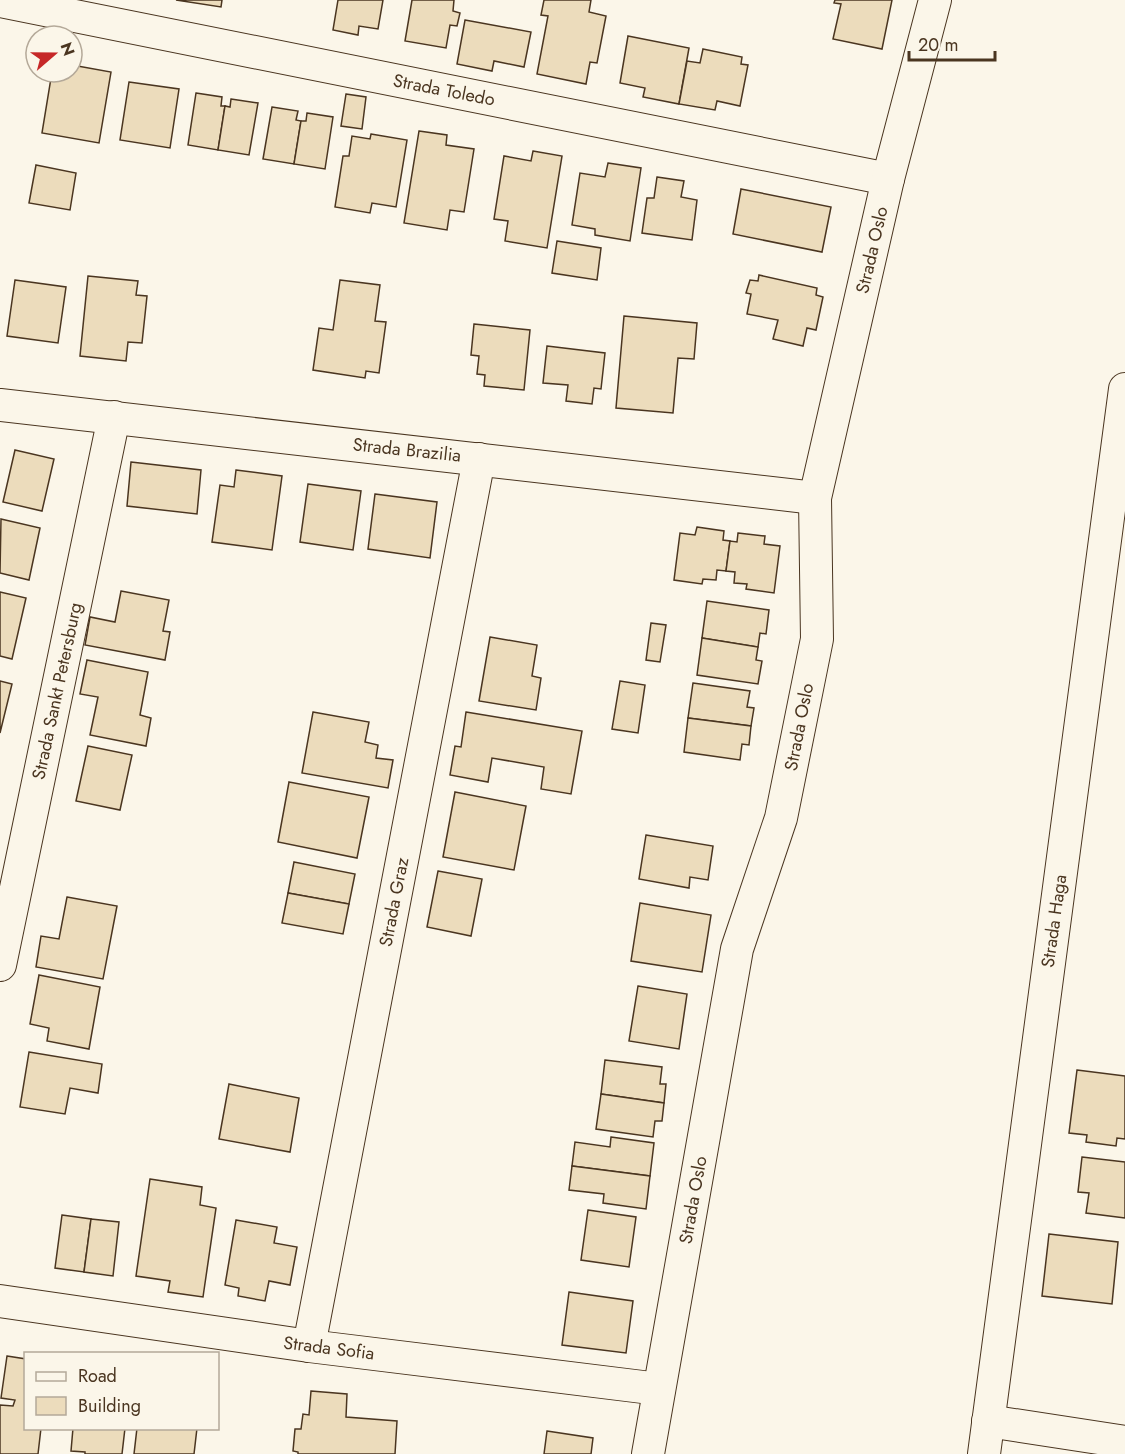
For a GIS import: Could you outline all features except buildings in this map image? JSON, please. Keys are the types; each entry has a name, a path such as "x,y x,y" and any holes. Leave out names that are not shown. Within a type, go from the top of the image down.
{"street":[{"name":"Strada Oslo","path":"648,1454 737,949 781,818 817,639 815,498 888,179 935,0"},
{"name":"Strada Toledo","path":"0,1 888,179"},
{"name":"Strada Haga","path":"984,1454 1125,388"},
{"name":"Strada Brazilia","path":"0,405 815,498"},
{"name":"Strada Sankt Petersburg","path":"0,965 114,417"},
{"name":"Strada Graz","path":"309,1346 479,459"},
{"name":"Strada Sofia","path":"0,1301 309,1346 659,1389"},
{"path":"988,1421 1125,1442"}]}
